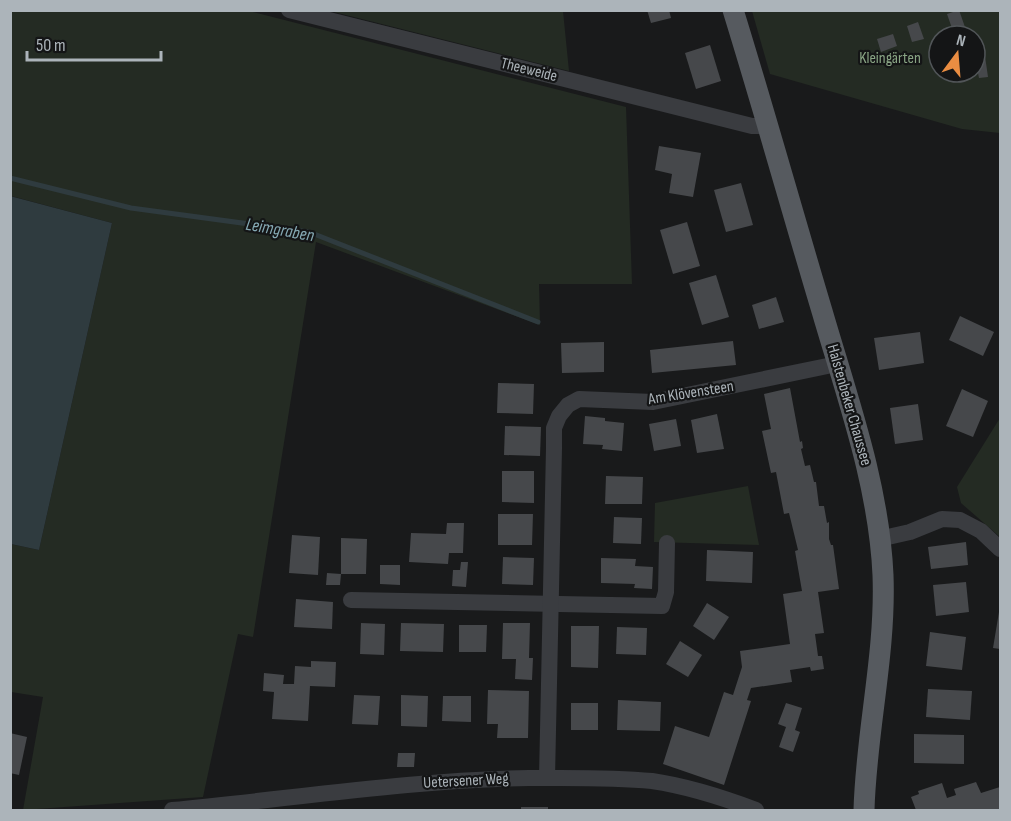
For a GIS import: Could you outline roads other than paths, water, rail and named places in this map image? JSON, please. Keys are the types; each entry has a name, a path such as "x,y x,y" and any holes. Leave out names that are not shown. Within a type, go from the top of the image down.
{"main road":[{"name":"Halstenbeker Chaussee","path":"733,10 769,126 868,472 879,539 883,575 882,629 867,752 864,810"}],"street":[{"name":"Theeweide","path":"289,10 752,126 769,126"},
{"name":"Am Klövensteen","path":"547,778 554,428 559,416 568,405 579,399 653,402 837,364"},
{"path":"879,539 910,532 942,519 960,520 981,531 1000,549"},
{"path":"351,600 662,606 666,592 667,543"},
{"name":"Uetersener Weg","path":"172,810 367,787 474,779 547,778 653,782 687,789 756,810"}],"waterway":[{"name":"Leimgraben","path":"10,178 131,208 309,232 538,322"}],"park label":[{"name":"Kleingärten","path":"890,58"}]}
